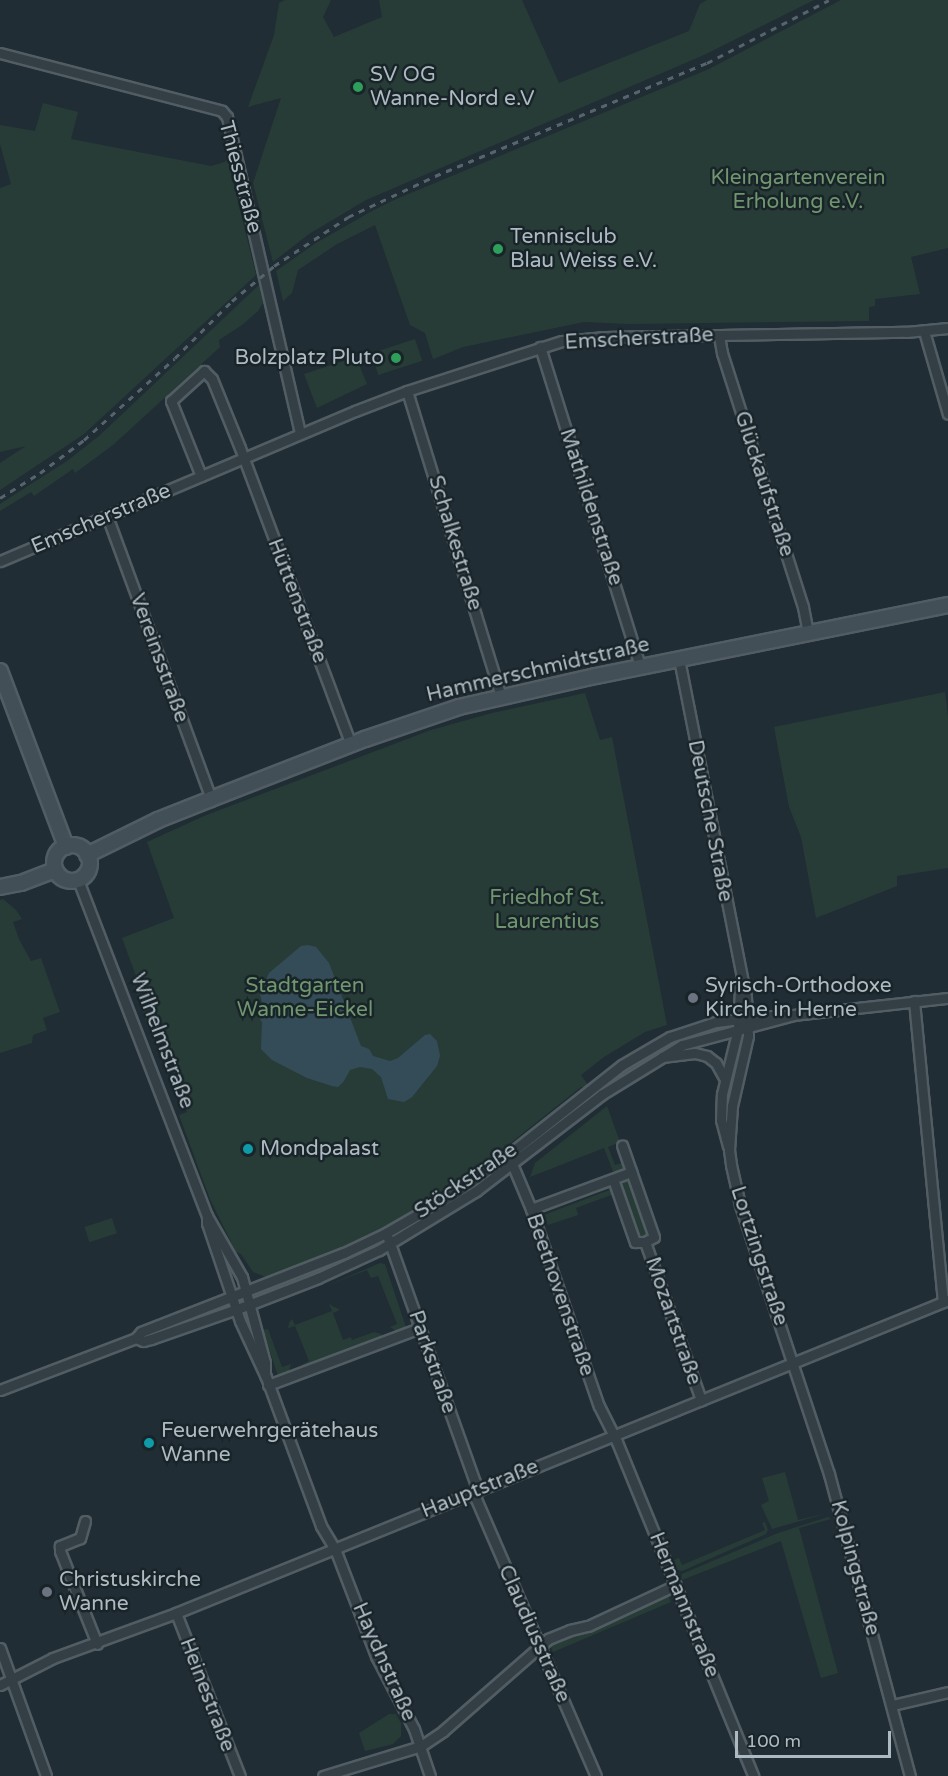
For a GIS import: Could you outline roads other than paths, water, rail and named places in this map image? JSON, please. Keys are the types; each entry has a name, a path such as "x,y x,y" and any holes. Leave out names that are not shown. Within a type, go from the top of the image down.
{"main road":[{"name":"Hammerschmidtstraße","path":"87,855 158,820 414,721 501,696 948,605"},
{"path":"0,671 66,847"},
{"path":"66,847 78,847 87,855 88,870 78,880 64,879 55,870 56,856 66,847"},
{"path":"0,887 21,883 55,870"}],"street":[{"name":"Thiesstraße","path":"0,53 222,111 227,117 300,433"},
{"name":"Emscherstraße","path":"0,561 300,433 407,391 540,347 585,338 924,331 948,328"},
{"path":"924,331 948,414"},
{"name":"Glückaufstraße","path":"719,336 722,353 803,607 808,632"},
{"name":"Mathildenstraße","path":"540,347 640,667"},
{"path":"201,476 171,401 201,372 206,371 212,379 243,458"},
{"name":"Schalkestraße","path":"407,391 501,696"},
{"name":"Hüttenstraße","path":"243,458 351,745"},
{"name":"Vereinsstraße","path":"107,516 211,799"},
{"name":"Deutsche Straße","path":"679,659 741,984"},
{"name":"Wilhelmstraße","path":"78,880 207,1216 225,1245 247,1292 267,1381"},
{"name":"Lortzingstraße","path":"729,1150 732,1106 747,1043 743,1023 741,984"},
{"name":"Stöckstraße","path":"0,1390 136,1338 141,1332 344,1253 386,1233 455,1193 508,1155 594,1085 646,1049 688,1030 948,998"},
{"path":"914,1001 946,1301"},
{"name":"Lortzingstraße","path":"743,1023 725,1079 721,1120 740,1205 794,1362"},
{"name":"Stöckstraße","path":"136,1338 143,1341 151,1339 251,1304 318,1278 391,1243 476,1191 513,1165 601,1095 660,1057 695,1040 743,1023"},
{"name":"Stöckstraße","path":"660,1057 695,1053 707,1056 716,1063 725,1079"},
{"path":"531,1209 631,1172 622,1145"},
{"name":"Beethovenstraße","path":"508,1155 531,1209 599,1406 613,1435"},
{"name":"Mozartstraße","path":"613,1179 635,1242 645,1242 654,1237 631,1172"},
{"name":"Wilhelmstraße","path":"207,1216 207,1223 237,1309 267,1381 321,1526 335,1550"},
{"name":"Parkstraße","path":"386,1233 475,1482 476,1491"},
{"name":"Mozartstraße","path":"645,1242 701,1400"},
{"name":"Hauptstraße","path":"0,1685 52,1658 97,1644 335,1550 946,1301"},
{"path":"267,1381 299,1374 420,1328"},
{"name":"Kolpingstraße","path":"794,1362 837,1503 910,1776"},
{"name":"Hermannstraße","path":"613,1435 753,1776"},
{"name":"Claudiusstraße","path":"476,1491 491,1536 596,1776"},
{"path":"85,1521 80,1538 60,1546 60,1551 97,1644"},
{"name":"Haydnstraße","path":"335,1550 376,1656 421,1746 430,1776"},
{"path":"323,1776 421,1746 443,1731 548,1639 599,1621 675,1585"},
{"name":"Heinestraße","path":"176,1613 240,1776"},
{"path":"0,1648 46,1776"},
{"path":"892,1705 948,1692"}],"water":[{"path":"301,946 316,947 329,963 361,1046 369,1049 373,1056 390,1061 398,1058 425,1035 430,1034 437,1041 440,1056 437,1066 412,1097 404,1102 388,1099 381,1077 372,1069 360,1067 350,1070 338,1087 332,1086 307,1078 272,1060 261,1049 262,1022 259,1018 264,1010 260,994 269,973"}],"railway":[{"path":"0,498 40,473 84,440 175,358 232,301 274,266 348,217 435,176 707,63 829,0"}],"place":[{"name":"SV OG Wanne-Nord e.V","path":"358,87"},
{"name":"Tennisclub Blau Weiss e.V.","path":"498,249"},
{"name":"Bolzplatz Pluto","path":"396,358"},
{"name":"Syrisch-Orthodoxe Kirche in Herne","path":"693,998"},
{"name":"Mondpalast","path":"248,1149"},
{"name":"Feuerwehrgerätehaus Wanne","path":"149,1443"},
{"name":"Christuskirche Wanne","path":"47,1592"}],"park label":[{"name":"Kleingartenverein Erholung e.V.","path":"798,190"},
{"name":"Friedhof St. Laurentius","path":"547,910"},
{"name":"Stadtgarten Wanne-Eickel","path":"305,998"}]}
